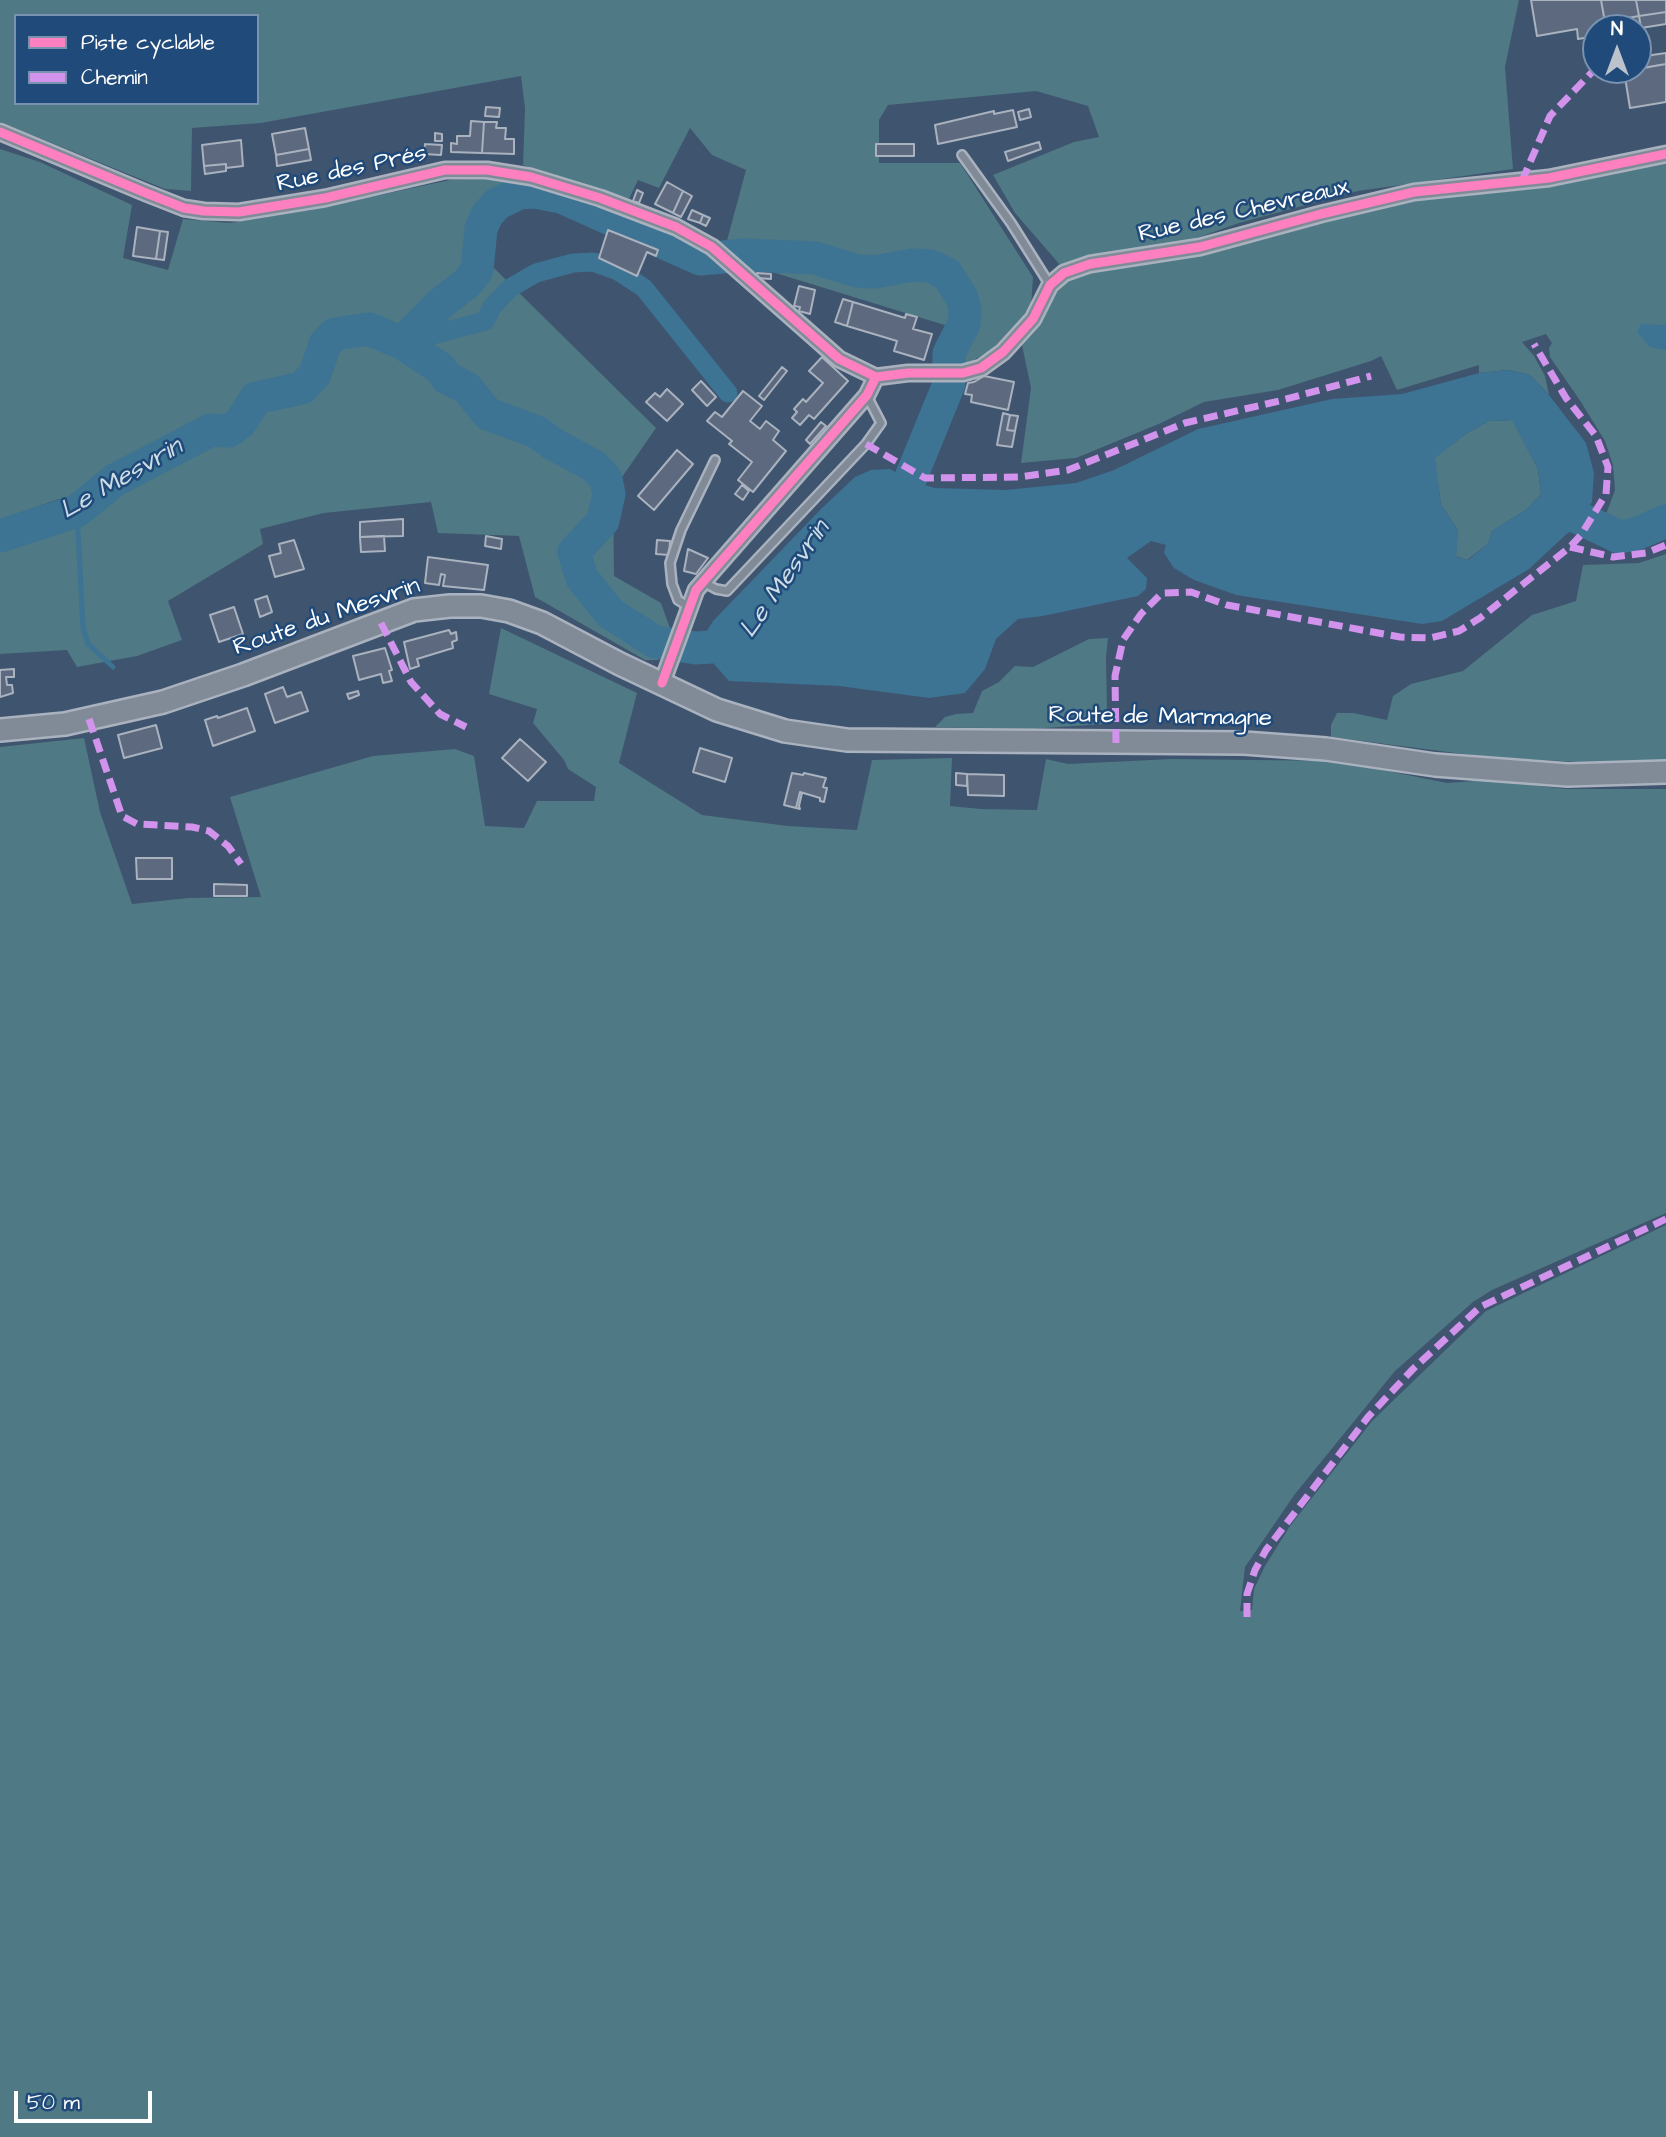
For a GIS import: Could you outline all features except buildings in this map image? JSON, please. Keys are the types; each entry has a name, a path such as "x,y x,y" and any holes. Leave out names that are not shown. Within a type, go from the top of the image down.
{"main road":[{"name":"Route du Mesvrin","path":"0,730 65,724 163,702 243,675 414,610 450,606 481,606 509,611 542,623 662,683"},
{"name":"Route de Marmagne","path":"662,683 717,710 785,732 848,740 1244,743 1326,749 1435,765 1555,774 1666,772"}],"street":[{"name":"Rue des Prés","path":"0,132 184,208 239,212 325,198 444,170 486,170 531,177 600,198 676,227 712,247 839,359 876,377"},
{"name":"Rue des Chevreaux","path":"1050,285 1064,273 1090,264 1200,247 1414,192 1549,177 1666,154"},
{"path":"662,683 696,590 867,395 876,377 935,372 963,373 981,368 1003,352 1033,319 1050,285"}],"lane":[{"path":"962,155 1011,223 1050,285"},
{"path":"703,582 727,591 866,444 881,423 867,395"},
{"path":"689,607 678,600 672,584 670,563 681,530 715,460"}],"green space":[{"path":"0,0 1519,0 1505,67 1513,169 1358,191 1239,223 1191,240 1061,266 1015,213 993,175 1074,142 1099,137 1088,106 1036,91 888,105 879,120 879,163 960,163 1033,277 1031,307 1024,321 1006,342 965,365 951,368 951,327 743,263 725,248 746,170 712,155 690,128 659,188 638,180 629,199 523,165 525,108 521,76 261,123 192,128 191,191 165,189 0,122"},
{"path":"0,149 40,162 132,205 123,258 168,270 183,219 230,223 310,210 450,180 487,179 531,188 489,213 490,264 656,428 613,490 614,576 661,603 671,631 658,660 645,660 535,597 519,536 438,533 431,502 324,513 260,529 263,544 168,601 182,640 137,656 77,667 67,650 0,654 0,522 14,540 68,527 88,518 59,499 0,520"},
{"path":"1666,163 1666,510 1647,521 1626,544 1606,544 1596,536 1596,529 1605,517 1615,490 1613,465 1605,441 1550,357 1549,348 1552,343 1546,334 1522,342 1545,376 1549,395 1530,375 1509,370 1479,373 1479,365 1397,390 1381,356 1278,390 1204,402 1076,458 1021,463 1031,388 1022,345 1043,316 1057,287 1069,279 1093,270 1203,254 1411,200 1535,187"},
{"path":"1513,420 1538,469 1541,494 1526,510 1492,531 1488,544 1467,560 1455,556 1458,531 1441,504 1434,458 1467,433 1489,421"},
{"path":"1666,554 1666,760 1581,762 1487,757 1331,737 1331,725 1337,713 1353,713 1387,720 1393,696 1411,684 1463,671 1532,615 1576,601 1583,565 1639,563"},
{"path":"501,628 637,693 619,763 702,815 788,826 857,830 872,760 952,758 950,806 981,809 1037,810 1046,759 1068,764 1172,759 1338,761 1447,783 1488,780 1566,789 1666,789 1666,1213 1492,1290 1473,1302 1395,1371 1295,1494 1245,1567 1240,1611 1252,1610 1254,1589 1290,1526 1372,1421 1486,1311 1666,1225 1666,2137 0,2137 0,747 84,738 100,812 132,904 188,898 261,897 230,797 373,756 455,749 474,756 485,826 524,828 537,801 594,801 596,787 568,769 564,760 533,723 537,709 489,694"},
{"path":"1108,638 1107,710 1103,724 1031,729 935,727 945,717 973,713 982,691 999,682 1015,666 1033,667 1089,639"}],"water":[{"path":"1641,324 1666,325 1666,350 1650,347 1637,332"},
{"path":"1509,370 1530,375 1549,395 1586,443 1594,473 1592,502 1571,530 1529,569 1442,621 1422,624 1236,595 1194,580 1174,568 1164,553 1166,545 1151,541 1127,558 1147,578 1146,589 1138,596 1018,619 996,639 985,669 965,693 929,698 839,686 729,681 696,648 713,621 822,508 855,477 871,470 890,469 911,481 935,488 1005,490 1076,483 1114,470 1198,429 1332,399 1402,394 1479,373","holes":["1512,420 1538,469 1541,494 1526,510 1492,531 1488,544 1468,560 1456,557 1458,531 1441,504 1435,458 1467,433 1489,421"]}],"waterway":[{"name":"Le Mesvrin","path":"402,343 441,303 467,283 477,270 481,229 487,215 497,204 519,193 535,192 561,197 700,259 746,255 815,258 857,271 874,272 913,265 930,266 947,274 962,298 964,324 949,353 949,384 905,492"},
{"path":"402,343 485,321 492,307 510,288 536,273 573,263 593,262 618,271 644,288 728,393"},
{"name":"Le Mesvrin","path":"0,536 77,511 115,480 211,430 229,431 240,423 256,398 302,388 315,374 325,344 335,334 369,329 402,343 440,368 447,378 467,388 488,414 537,432 553,444 594,466 606,479 609,494 603,521 574,552 582,578 610,613 655,642 696,648 741,645"},
{"path":"77,511 83,627 88,644 113,667"},
{"name":"Le Mesvrin","path":"1540,528 1555,518 1573,515 1619,537 1636,534 1666,521"}],"marked path":[{"path":"1522,181 1550,116 1582,83"},
{"path":"1116,743 1115,676 1123,640 1141,614 1162,593 1191,592 1227,605 1400,637 1430,638 1459,631 1480,618 1570,547 1581,535 1606,494 1608,467 1596,436 1566,398 1534,344"},
{"path":"866,444 925,478 1019,477 1068,470 1185,423 1371,376"},
{"path":"1570,547 1613,557 1646,553 1666,545"},
{"path":"381,623 411,682 440,714 466,727"},
{"path":"89,719 122,816 137,824 192,827 209,831 228,846 241,864"},
{"path":"1247,1617 1247,1594 1255,1570 1266,1550 1368,1417 1413,1369 1480,1307 1666,1219"}],"cycle path":[{"path":"0,132 184,208 204,211 239,212 325,198 445,170 487,170 531,177 600,198 676,227 712,247 839,359 876,377"},
{"path":"662,683 696,590 867,395 876,377 908,373 963,373 981,368 1003,352 1033,319 1050,285 1064,273 1090,264 1200,247 1414,192 1549,178 1666,154"}]}
